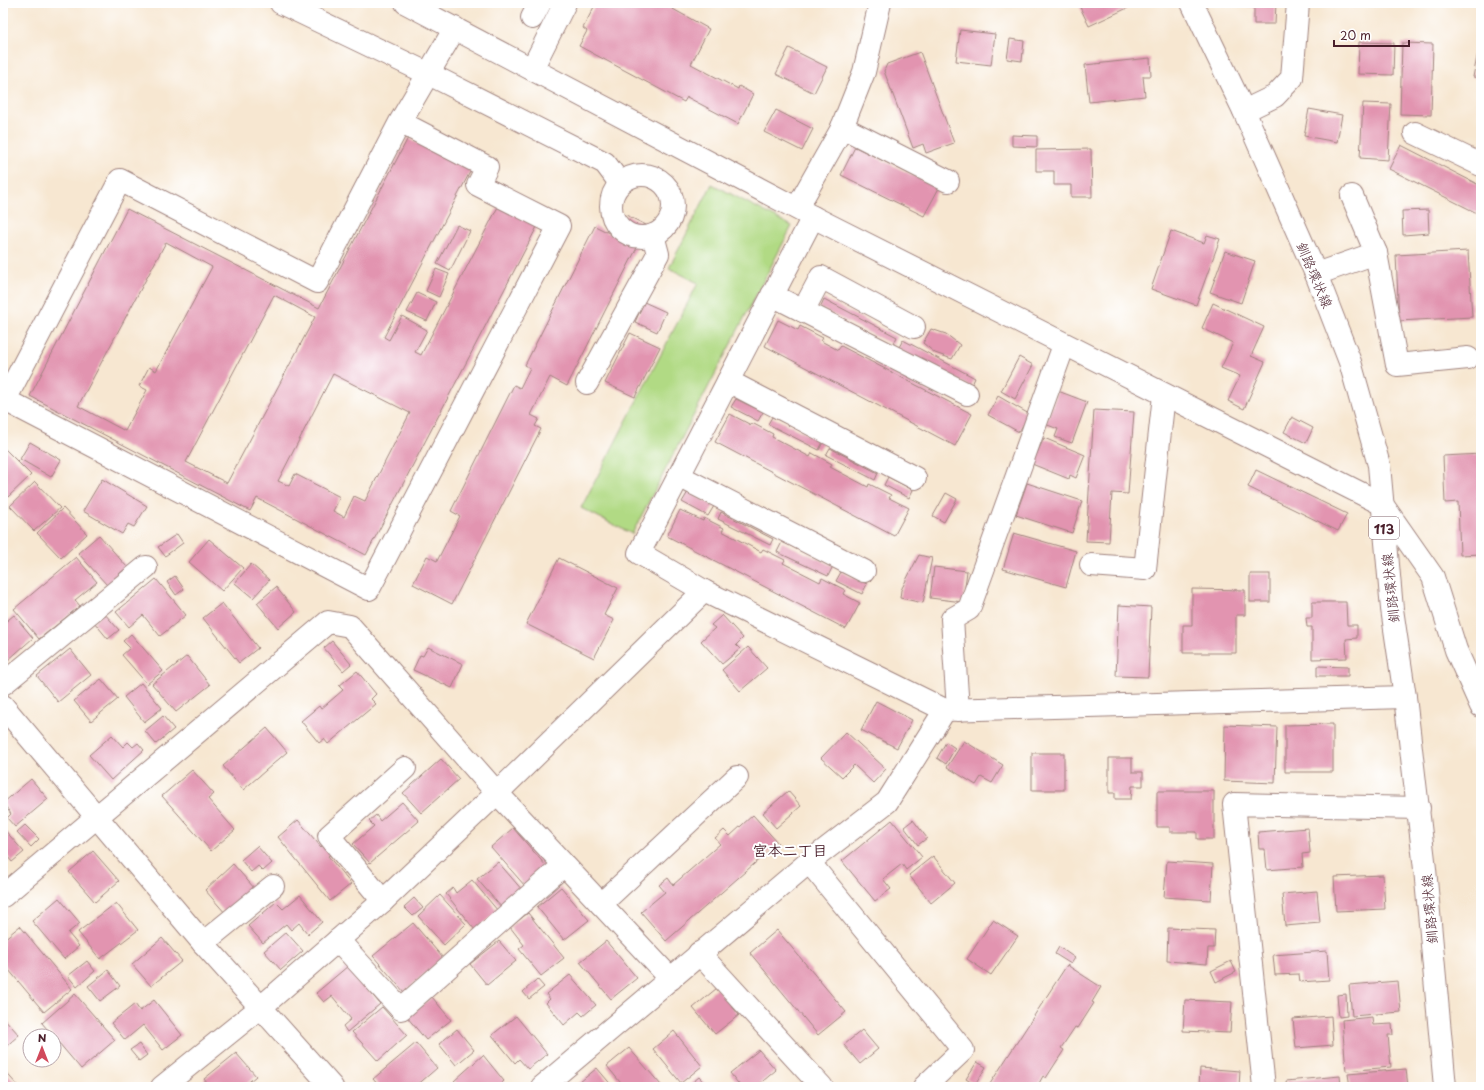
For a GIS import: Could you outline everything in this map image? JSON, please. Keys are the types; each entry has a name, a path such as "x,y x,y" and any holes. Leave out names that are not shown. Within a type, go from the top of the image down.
{"street":[{"path":"281,3 429,74 605,163 620,183"},
{"path":"406,3 805,213 1064,345 1382,504 1434,577 1456,650 1481,706"},
{"path":"532,69 565,3"},
{"path":"880,3 864,72 772,295 639,553 704,591 951,710 1405,696"},
{"name":"釧路環状線","path":"1192,3 1244,112 1316,274 1350,362 1378,465 1392,609 1419,808 1445,1087"},
{"path":"1244,112 1275,96 1292,78 1298,3"},
{"path":"400,122 487,168 478,185 559,226 369,589 5,400 120,180 317,282 400,122 455,28"},
{"path":"842,127 948,181"},
{"path":"1415,133 1481,165"},
{"path":"640,175 651,176 661,181 668,189 672,199 673,210 663,229 653,235 641,237 630,234 619,227 613,217 611,205 613,193 620,183 629,177 640,175"},
{"path":"1352,196 1376,253 1397,365 1468,358"},
{"path":"586,383 658,254 653,235"},
{"path":"1316,274 1376,253"},
{"path":"803,311 821,277 914,327"},
{"path":"772,295 967,394"},
{"path":"542,1087 809,862 887,802 951,710 952,619 969,609 1064,345"},
{"path":"728,381 916,478"},
{"path":"1091,565 1145,569 1164,395"},
{"path":"679,476 864,571"},
{"path":"3,684 146,566"},
{"path":"162,1087 260,1008 383,901 497,793 704,591"},
{"path":"3,896 328,622 350,626 497,793 671,979"},
{"path":"3,706 203,943 332,1087"},
{"path":"383,901 329,836 405,768"},
{"path":"601,904 737,777"},
{"path":"1264,1087 1234,804 1419,808"},
{"path":"809,862 963,1050 924,1087"},
{"path":"338,940 401,1010 564,865"},
{"path":"203,943 273,886"},
{"path":"700,953 822,1087"}],"green space":[{"path":"712,184 792,226 632,534 581,508 698,283 669,268"}],"building":[{"path":"596,3 662,3 709,29 691,64 738,89 739,86 753,94 738,124 687,97 684,102 579,46 587,31 583,28"},
{"path":"1078,3 1136,3 1136,4 1089,26"},
{"path":"1247,3 1276,3 1275,24 1254,24 1254,7 1247,7"},
{"path":"960,30 995,34 991,65 956,61"},
{"path":"1010,39 1024,41 1022,61 1007,59"},
{"path":"1359,42 1394,43 1393,75 1358,74"},
{"path":"1402,43 1433,44 1431,115 1400,114"},
{"path":"789,48 827,67 814,93 776,74"},
{"path":"920,52 954,143 926,153 923,144 913,148 884,71 887,64"},
{"path":"1478,52 1481,52 1481,78 1473,77"},
{"path":"1150,58 1151,76 1143,76 1145,96 1089,102 1085,65"},
{"path":"1363,103 1391,104 1388,160 1360,158"},
{"path":"1309,109 1342,115 1337,142 1304,136"},
{"path":"776,110 813,129 802,151 764,132"},
{"path":"1012,135 1037,136 1037,147 1012,146"},
{"path":"408,138 471,170 384,337 389,340 402,316 427,330 415,352 421,355 500,203 539,223 366,555 257,498 250,511 30,396 127,209 319,308","holes":["166,242 212,267 156,371 149,367 139,386 147,390 125,431 78,406","274,295 315,317 227,483 186,462","333,374 410,413 365,501 354,496 344,517 333,511 340,497 295,474 289,486 278,481"]},
{"path":"1401,145 1481,186 1481,215 1389,169"},
{"path":"855,147 939,188 924,216 841,175"},
{"path":"1091,149 1092,197 1071,197 1071,185 1054,185 1054,171 1036,171 1036,150"},
{"path":"1428,210 1429,233 1403,235 1402,211"},
{"path":"626,215 648,226 567,386 550,377 531,415 539,419 535,426 541,429 452,604 413,584 427,556 437,561 460,516 451,511 514,385 520,388 530,368 525,365 595,226 615,236"},
{"path":"457,225 470,231 450,271 437,264"},
{"path":"1171,231 1204,243 1207,235 1220,239 1196,305 1151,289"},
{"path":"1225,251 1255,261 1241,303 1210,292"},
{"path":"1468,251 1472,317 1399,321 1396,255"},
{"path":"436,269 449,274 439,297 426,291"},
{"path":"417,293 436,302 427,321 407,312"},
{"path":"824,299 897,337 893,345 820,308"},
{"path":"644,302 666,312 657,332 635,322"},
{"path":"1213,303 1264,327 1251,356 1265,362 1244,409 1228,401 1240,376 1221,368 1233,343 1202,328"},
{"path":"778,320 798,330 800,326 823,338 821,341 838,350 841,346 972,414 955,446 765,346"},
{"path":"931,329 946,334 960,345 952,359 935,353 923,343"},
{"path":"630,333 660,347 635,397 605,383"},
{"path":"903,340 975,378 971,387 898,349"},
{"path":"1019,357 1033,365 1015,399 1001,391"},
{"path":"1058,391 1087,402 1072,443 1055,437 1058,429 1045,424"},
{"path":"998,396 1029,414 1019,432 988,415"},
{"path":"736,399 763,412 758,421 731,407"},
{"path":"1094,410 1134,412 1128,494 1112,493 1109,542 1086,541"},
{"path":"730,414 773,434 772,437 810,457 812,453 832,464 830,467 868,487 869,484 891,495 889,498 909,508 894,536 715,442"},
{"path":"772,417 823,442 819,450 768,424"},
{"path":"1292,417 1313,428 1306,443 1284,432"},
{"path":"1044,438 1085,455 1076,478 1070,475 1069,479 1032,464"},
{"path":"30,442 61,460 51,477 20,459"},
{"path":"4,448 31,475 8,497 3,491"},
{"path":"830,448 878,473 875,480 826,455"},
{"path":"1481,454 1481,554 1460,555 1458,502 1445,503 1443,456"},
{"path":"1256,470 1347,514 1338,531 1248,487"},
{"path":"888,477 913,490 909,498 884,485"},
{"path":"102,479 147,506 134,527 128,524 122,534 83,511"},
{"path":"35,482 60,508 34,531 10,506"},
{"path":"1027,483 1082,501 1072,533 1016,515"},
{"path":"688,492 714,506 708,516 682,502"},
{"path":"946,493 957,499 944,522 933,516"},
{"path":"63,508 87,534 61,558 37,533"},
{"path":"680,510 703,521 704,518 724,528 722,531 761,552 763,549 785,560 783,563 820,582 822,578 845,590 843,594 860,603 846,629 667,536"},
{"path":"721,512 773,539 770,545 718,519"},
{"path":"1014,533 1076,551 1066,587 1003,569"},
{"path":"177,534 183,543 165,556 158,547"},
{"path":"99,535 127,567 107,585 78,553"},
{"path":"209,539 243,568 222,591 189,562"},
{"path":"782,542 833,566 828,576 777,552"},
{"path":"919,555 932,558 923,603 900,598 901,590"},
{"path":"76,557 97,582 75,600 80,606 39,639 14,609"},
{"path":"559,558 618,588 604,615 614,620 594,658 526,624"},
{"path":"251,564 269,580 253,598 235,583"},
{"path":"934,567 967,571 963,602 930,598"},
{"path":"841,572 867,584 862,594 836,581"},
{"path":"1250,574 1270,574 1270,602 1250,602"},
{"path":"175,576 184,589 176,595 167,582"},
{"path":"156,579 186,615 160,636 143,615 129,627 116,612"},
{"path":"276,587 296,612 278,628 257,603"},
{"path":"1192,589 1245,590 1245,615 1236,615 1236,653 1183,653 1183,625 1192,625"},
{"path":"1312,602 1346,602 1347,625 1357,625 1357,638 1346,639 1347,658 1312,659 1312,627 1307,627 1306,618 1312,618"},
{"path":"222,603 258,648 239,663 203,618"},
{"path":"1119,605 1151,607 1148,677 1116,676"},
{"path":"104,613 119,630 108,639 94,622"},
{"path":"14,615 33,638 7,661 3,657 3,624"},
{"path":"722,615 743,638 736,645 740,649 722,664 701,641 715,628 711,625"},
{"path":"131,634 163,671 147,684 122,655 130,648 123,641"},
{"path":"332,641 351,664 343,671 324,648"},
{"path":"428,647 463,664 452,688 413,670 420,655 423,656"},
{"path":"748,647 767,668 740,691 722,670"},
{"path":"70,649 91,675 58,702 37,676"},
{"path":"187,656 210,685 176,712 152,684"},
{"path":"1317,666 1348,667 1348,676 1317,676"},
{"path":"357,671 376,694 371,699 376,704 328,744 324,739 319,743 301,721 319,706 321,709 343,690 339,686"},
{"path":"101,679 118,699 91,721 74,701"},
{"path":"141,683 162,708 144,722 124,697"},
{"path":"876,701 912,720 897,748 861,730"},
{"path":"163,716 174,729 156,744 145,731"},
{"path":"1333,724 1333,772 1285,772 1285,725"},
{"path":"1225,725 1277,727 1275,783 1224,781"},
{"path":"267,728 287,752 243,790 223,766"},
{"path":"846,732 886,769 873,783 854,765 842,777 821,758"},
{"path":"112,735 123,747 128,742 133,747 138,743 144,750 111,780 89,755"},
{"path":"964,741 1003,765 992,783 981,777 976,785 947,767"},
{"path":"946,742 955,748 946,764 937,758"},
{"path":"1032,753 1064,753 1064,790 1032,790"},
{"path":"1109,758 1132,758 1132,772 1143,772 1143,786 1132,786 1131,799 1115,799 1115,793 1109,793"},
{"path":"441,759 459,779 421,813 403,793"},
{"path":"192,770 214,794 208,799 235,830 211,851 162,796"},
{"path":"31,779 48,799 15,827 7,818 11,814 3,803"},
{"path":"788,791 801,806 776,828 763,813"},
{"path":"1157,791 1214,791 1214,839 1197,839 1197,832 1170,832 1170,827 1157,827"},
{"path":"402,802 419,821 370,863 353,844 374,826 369,821 376,815 380,821"},
{"path":"753,815 778,843 666,941 641,912 665,892 659,885 668,878 673,885 720,844 715,838 724,830 730,836"},
{"path":"298,820 321,847 326,842 334,852 328,856 351,884 330,901 278,837"},
{"path":"892,820 922,857 906,870 902,864 883,879 891,889 875,901 842,861"},
{"path":"913,820 927,838 918,845 904,827"},
{"path":"25,825 39,839 31,847 17,832"},
{"path":"3,828 24,852 12,862 3,851"},
{"path":"513,828 547,867 525,886 491,847"},
{"path":"1308,828 1310,853 1302,854 1303,867 1267,870 1265,849 1259,849 1258,832"},
{"path":"257,846 272,863 263,871 258,866 251,872 241,860"},
{"path":"93,851 119,881 95,902 69,872"},
{"path":"933,856 955,883 931,903 909,875"},
{"path":"1167,861 1213,864 1211,900 1164,897"},
{"path":"498,862 523,891 502,908 477,879"},
{"path":"233,864 255,889 226,914 205,890"},
{"path":"1383,875 1385,909 1336,911 1334,877"},
{"path":"472,880 498,911 475,930 446,894 453,888 456,893"},
{"path":"561,887 589,920 564,940 537,907"},
{"path":"1317,891 1320,923 1285,926 1282,894"},
{"path":"300,895 322,922 308,934 299,923 291,930 286,924 263,943 248,926 276,902 283,909"},
{"path":"440,895 466,924 444,945 418,916"},
{"path":"59,898 80,923 68,933 79,946 64,959 32,921"},
{"path":"414,898 423,908 413,916 404,907"},
{"path":"116,903 138,930 100,959 78,932"},
{"path":"528,913 564,958 541,976 519,949 524,945 510,927"},
{"path":"993,920 1018,936 991,975 967,959"},
{"path":"413,923 443,958 404,992 373,956"},
{"path":"20,926 72,989 44,1012 3,963 3,940"},
{"path":"1168,928 1215,930 1214,948 1208,948 1207,964 1167,961"},
{"path":"777,930 846,1012 818,1035 750,953"},
{"path":"286,932 303,951 281,970 264,951"},
{"path":"162,938 182,961 151,986 132,964"},
{"path":"499,941 516,961 487,985 470,964"},
{"path":"606,941 637,978 611,999 580,962"},
{"path":"1059,947 1075,958 1071,964 1055,954"},
{"path":"1327,951 1329,980 1300,982 1299,974 1275,975 1273,955"},
{"path":"87,961 95,971 77,987 68,976"},
{"path":"1231,961 1236,972 1216,982 1211,971"},
{"path":"1067,965 1101,987 1092,1002 1094,1003 1078,1028 1075,1027 1061,1048 1064,1050 1046,1078 1043,1076 1037,1087 988,1087"},
{"path":"348,966 380,1004 347,1032 343,1026 351,1019 332,996 324,1002 316,993"},
{"path":"108,970 120,986 100,1001 88,986"},
{"path":"570,975 596,1005 583,1016 579,1012 564,1025 546,1003 550,999 546,994"},
{"path":"537,979 544,987 529,999 523,992"},
{"path":"1398,981 1401,1012 1352,1016 1349,985"},
{"path":"717,988 739,1015 715,1034 693,1008"},
{"path":"75,994 115,1040 81,1069 62,1047 62,1028 46,1028 42,1023"},
{"path":"1346,994 1347,1016 1339,1017 1337,995"},
{"path":"432,997 451,1020 426,1040 407,1017"},
{"path":"154,1000 182,1035 163,1050 143,1025 125,1040 111,1023 135,1004 140,1011"},
{"path":"1185,1000 1232,1002 1230,1033 1183,1031"},
{"path":"382,1007 407,1035 378,1061 352,1032"},
{"path":"516,1016 547,1054 528,1069 519,1059 515,1063 492,1035"},
{"path":"1331,1016 1333,1045 1296,1048 1293,1019"},
{"path":"3,1017 19,1035 3,1049"},
{"path":"1372,1017 1373,1025 1392,1024 1393,1035 1388,1035 1391,1067 1346,1071 1342,1020"},
{"path":"457,1029 474,1050 456,1065 439,1044"},
{"path":"862,1030 878,1049 860,1064 844,1045"},
{"path":"674,1031 702,1066 681,1083 653,1049"},
{"path":"416,1043 437,1068 415,1087 380,1087 373,1079"},
{"path":"139,1044 147,1055 139,1061 130,1050"},
{"path":"629,1048 661,1085 658,1087 624,1087 607,1066"},
{"path":"759,1050 776,1070 756,1087 741,1087 730,1073"},
{"path":"236,1053 256,1076 243,1087 210,1087 204,1079"},
{"path":"483,1055 504,1081 497,1087 459,1087 454,1081"},
{"path":"977,1062 986,1067 975,1085 966,1079"},
{"path":"597,1068 613,1087 574,1087"},
{"path":"1200,1068 1240,1071 1239,1087 1199,1087"},
{"path":"3,1069 18,1086 17,1087 3,1087"},
{"path":"1406,1069 1408,1087 1350,1087 1348,1074"},
{"path":"1340,1076 1341,1087 1287,1087 1286,1081"},
{"path":"699,1077 708,1087 687,1087"}],"district":[{"name":"宮本二丁目","path":"790,849"}]}
